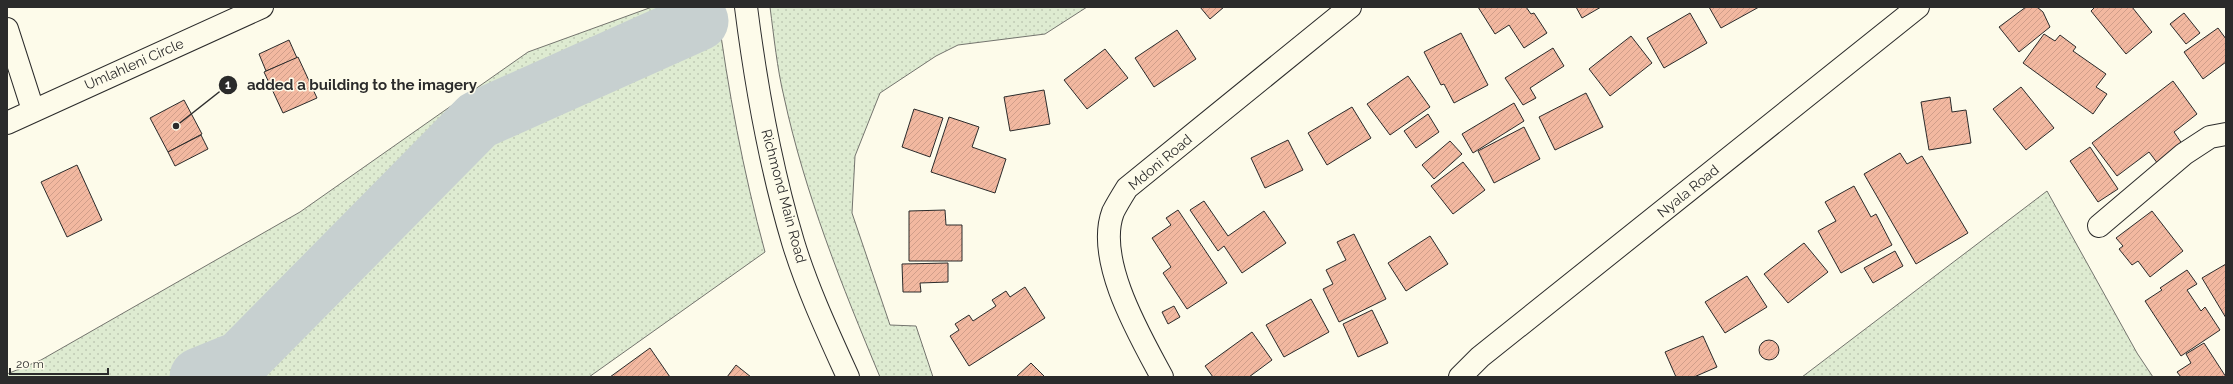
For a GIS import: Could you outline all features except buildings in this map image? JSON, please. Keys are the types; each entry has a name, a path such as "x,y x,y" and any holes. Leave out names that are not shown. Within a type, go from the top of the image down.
{"street":[{"name":"Umlahleni Circle","path":"7,123 262,7"},
{"name":"Richmond Main Road","path":"746,7 754,71 765,128 790,228 820,317 848,377"},
{"name":"Mdoni Road","path":"1162,377 1134,326 1119,288 1109,243 1113,213 1127,188 1350,7"},
{"name":"Nyala Road","path":"1460,377 1480,357 1918,7"},
{"path":"7,28 33,110"},
{"path":"2099,226 2184,154 2210,137 2226,134"}],"green space":[{"path":"652,7 717,7 737,130 765,252 589,377 7,377 7,374 41,360 300,212 528,52"},
{"path":"770,7 1087,7 1045,34 958,45 936,56 880,93 855,156 852,213 890,325 916,326 933,377 880,377 838,274 803,169 782,86"},
{"path":"2047,191 2137,353 2153,377 1802,377"}],"waterway":[{"path":"199,377 241,360 478,120 699,21"}],"place":[{"name":"added a building to the imagery","path":"176,126"}]}
